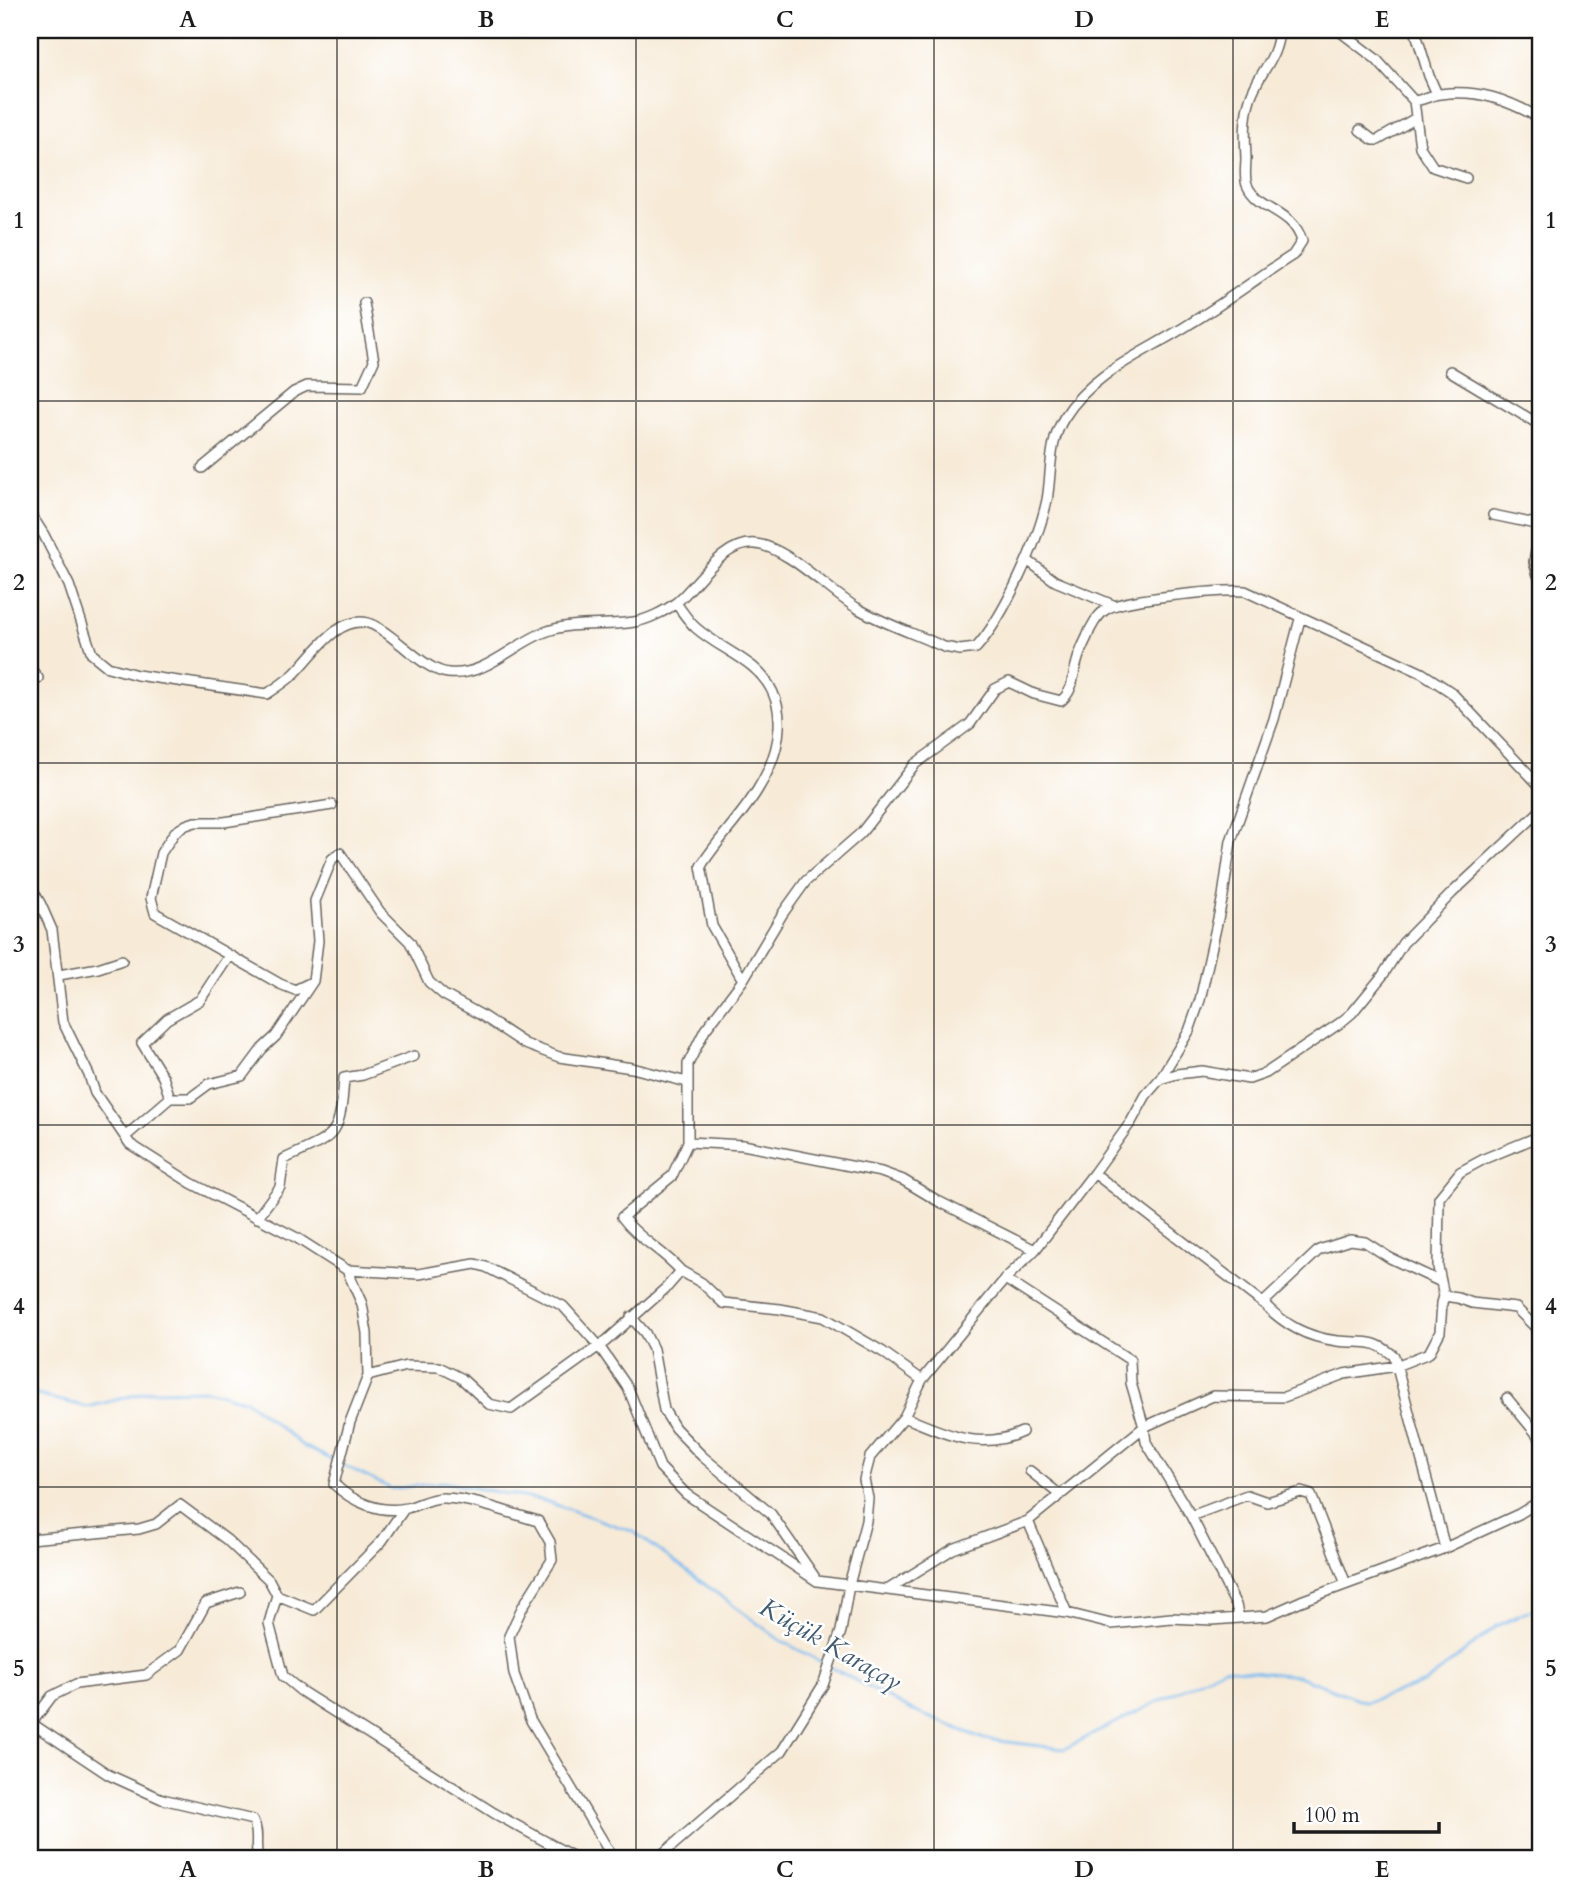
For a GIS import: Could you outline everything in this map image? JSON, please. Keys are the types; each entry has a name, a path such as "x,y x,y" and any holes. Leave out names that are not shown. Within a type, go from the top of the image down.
{"street":[{"path":"30,513 69,585 92,654 108,667 137,675 240,691 267,694 291,677 337,630 353,622 369,623 422,661 447,673 471,670 488,664 544,632 568,625 636,622 676,603 708,569 731,550 754,543 775,550 858,608 944,647 960,650 976,648 987,636 1027,560 1042,521 1053,441 1064,418 1086,390 1124,362 1191,324 1293,255 1302,241 1299,230 1286,216 1259,200 1247,184 1245,126 1250,98 1278,46 1279,30"},
{"path":"1338,30 1376,60 1414,101 1420,147 1433,167 1466,177"},
{"path":"1415,30 1437,94"},
{"path":"1414,101 1437,94 1473,92 1493,97 1540,118"},
{"path":"1360,130 1373,140 1378,140 1416,118"},
{"path":"202,468 294,391 307,386 362,387 374,361 364,303"},
{"path":"1450,371 1540,425"},
{"path":"1493,515 1540,525"},
{"path":"1540,541 1536,562 1540,575"},
{"path":"1027,560 1055,581 1113,605"},
{"path":"922,1380 883,1352 823,1317 723,1303 702,1283 681,1271 668,1255 631,1229 622,1217 672,1176 688,1142 688,1064 705,1030 743,980 783,913 806,881 861,834 915,764 970,724 995,689 1009,682 1034,694 1062,701 1071,692 1077,662 1090,629 1102,611 1113,605 1230,591 1245,592 1422,673 1451,692 1540,786"},
{"path":"676,603 695,628 755,668 773,692 779,708 779,735 768,770 758,790 701,866 712,926 743,980"},
{"path":"658,1858 782,1751 823,1685 841,1631 849,1585 866,1521 868,1498 864,1480 870,1457 904,1417 922,1380 1005,1279 1035,1250 1094,1173 1131,1122 1146,1095 1160,1079 1189,1031 1200,1000 1223,896 1231,841 1275,719 1300,619"},
{"path":"30,668 38,678"},
{"path":"313,981 295,990 155,913 151,898 161,853 175,832 186,825 195,822 224,822 331,805"},
{"path":"1160,1079 1202,1071 1249,1079 1266,1073 1340,1023 1383,975 1403,943 1540,811"},
{"path":"126,1136 170,1098 190,1098 209,1084 242,1076 276,1036 313,981 318,941 315,901 332,859 340,853 380,912 410,943 429,982 444,995 525,1044 559,1057 632,1068 687,1082"},
{"path":"30,886 52,930 63,1022 96,1093 130,1144 182,1178 296,1238 347,1270 419,1274 475,1264 486,1266 564,1306 599,1346 628,1388 660,1467 686,1494 817,1581 1067,1613 1111,1624 1171,1618 1212,1620 1267,1616 1445,1548 1519,1514 1540,1501"},
{"path":"170,1098 163,1077 142,1043 167,1019 200,1000 229,956"},
{"path":"58,975 98,968 121,960"},
{"path":"257,1218 280,1187 284,1159 325,1141 337,1129 344,1079 363,1075 414,1056"},
{"path":"887,1590 953,1549 1028,1521 1144,1427 1213,1396 1284,1397 1344,1374 1396,1366 1429,1353 1440,1332 1441,1303 1444,1296 1438,1267 1439,1198 1460,1172 1540,1136"},
{"path":"688,1142 743,1145 881,1172 903,1180 1035,1250"},
{"path":"1094,1173 1292,1328 1318,1338 1379,1343 1394,1356 1445,1548"},
{"path":"1263,1303 1319,1250 1350,1240 1365,1242 1390,1258 1441,1282"},
{"path":"347,1270 362,1304 367,1334 368,1376 351,1422 334,1484 355,1502 372,1507 404,1508 442,1497 538,1521 550,1542 552,1560 522,1608 509,1636 514,1674 530,1719 613,1858"},
{"path":"368,1376 406,1366 439,1367 461,1378 489,1404 511,1409 599,1346 667,1287 681,1271"},
{"path":"1005,1279 1130,1360 1131,1382 1146,1442 1191,1516 1236,1605 1239,1618"},
{"path":"1444,1296 1472,1303 1516,1308 1540,1332"},
{"path":"631,1317 645,1333 653,1349 664,1410 676,1428 702,1456 771,1514 817,1581"},
{"path":"1507,1398 1540,1438"},
{"path":"904,1417 974,1442 1010,1437 1021,1432"},
{"path":"1030,1471 1059,1494"},
{"path":"1191,1516 1247,1495 1267,1502 1301,1492 1311,1495 1346,1584"},
{"path":"30,1539 139,1529 156,1524 180,1505 227,1540 269,1580 277,1595 314,1610 382,1541 404,1508"},
{"path":"1028,1521 1067,1613"},
{"path":"240,1592 206,1603 180,1650 146,1675 76,1684 52,1696 30,1724 109,1776 162,1799 253,1819 259,1833 255,1849 258,1858"},
{"path":"277,1595 269,1623 284,1676 301,1691 494,1813 572,1856 581,1858"}],"waterway":[{"name":"Küçük Karaçay","path":"30,1385 37,1395 88,1407 151,1391 208,1390 247,1401 303,1446 337,1462"},
{"name":"Küçük Karaçay","path":"343,1465 392,1489 443,1482 545,1501 634,1532 780,1640 911,1710 984,1739 1064,1749 1224,1668 1298,1676 1366,1702 1425,1683 1497,1626 1540,1606"}]}
